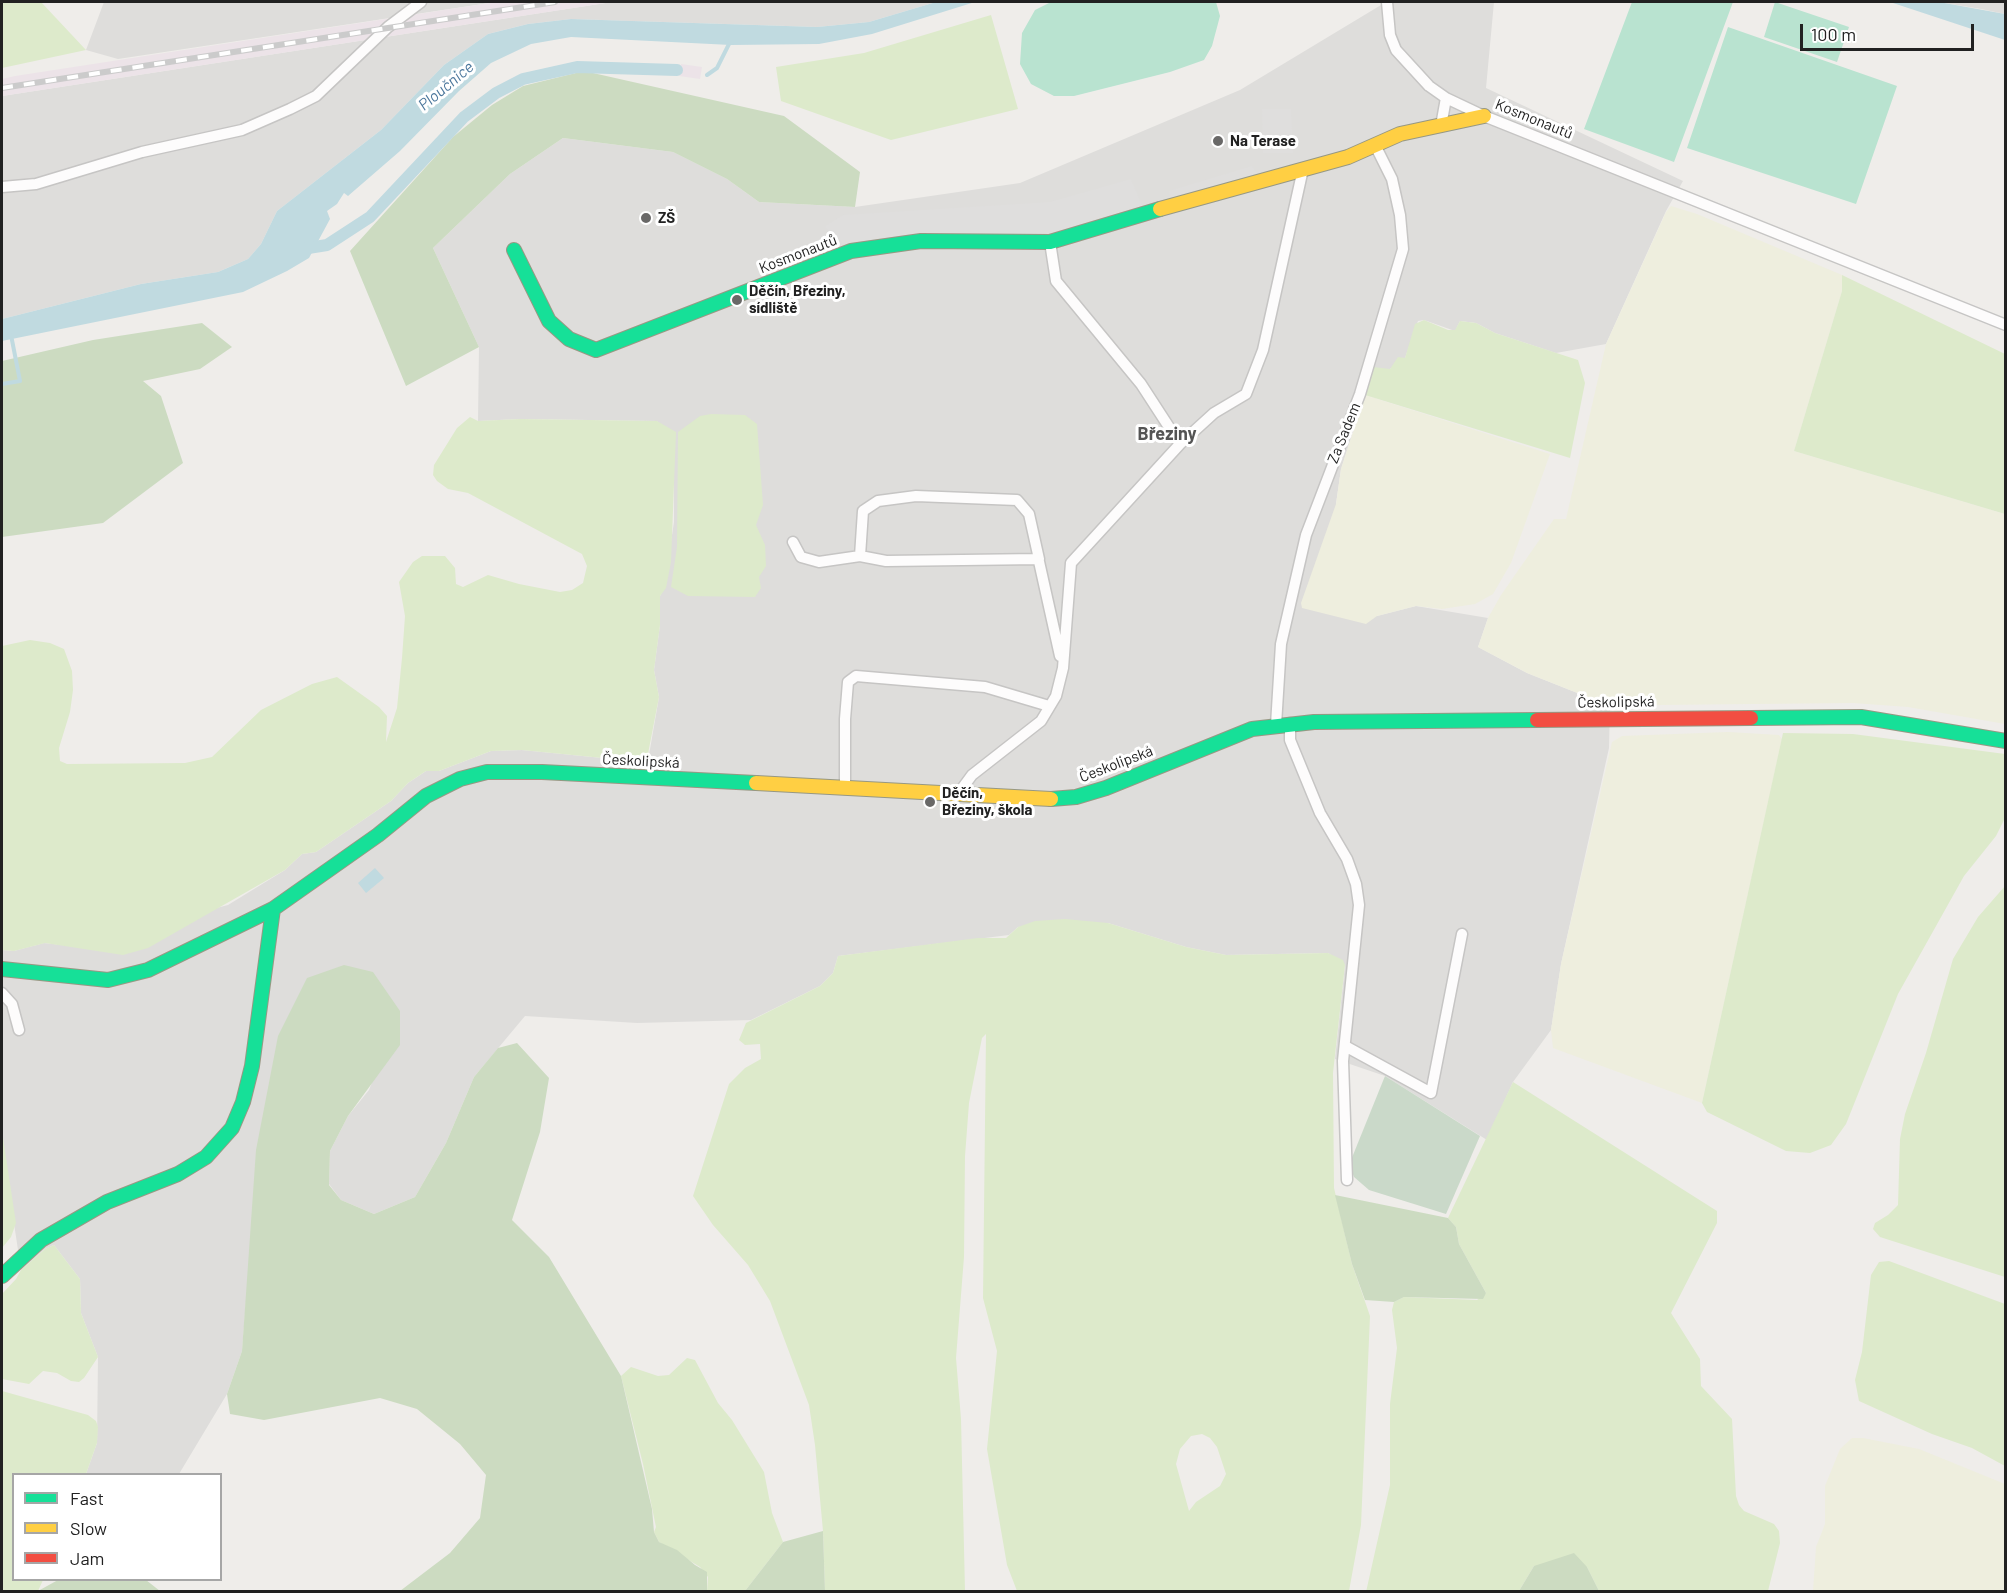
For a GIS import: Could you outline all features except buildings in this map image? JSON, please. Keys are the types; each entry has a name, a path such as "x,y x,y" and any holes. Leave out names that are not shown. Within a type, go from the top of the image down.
{"main road":[{"name":"Kosmonautů","path":"514,250 549,321 568,339 596,350 851,251 921,241 1050,242 1229,188 1348,157 1400,134 1484,116"},
{"name":"Českolipská","path":"2,969 108,980 148,970 273,909 426,796 460,779 487,772 542,772 1050,799 1076,797 1106,788 1225,738 1252,729 1283,724 1861,717 2006,741"},
{"path":"2,1276 41,1240 106,1202 178,1174 206,1157 232,1128 243,1102 252,1066 273,909"}],"street":[{"path":"2,187 36,184 142,152 242,130 290,109 316,96 388,27 421,2"},
{"path":"1387,2 1390,35 1396,51 1430,86 1446,98 1484,116"},
{"path":"1441,126 1446,98"},
{"name":"Kosmonautů","path":"1484,116 2006,325"},
{"name":"Za Sadem","path":"1347,1180 1345,1046 1359,920 1356,884 1347,859 1320,813 1283,724 1281,644 1306,535 1360,394 1403,249 1400,215 1392,179 1375,145"},
{"path":"958,794 972,775 1041,721 1056,696 1063,668 1071,563 1180,444 1214,413 1235,403 1246,394 1263,350 1303,169"},
{"path":"1050,242 1056,281 1141,384 1180,444"},
{"path":"860,556 863,511 878,501 916,496 1017,500 1029,514 1063,668"},
{"path":"793,542 801,557 819,562 860,556 886,561 1039,559 1038,557"},
{"path":"845,789 845,719 848,682 855,676 985,687 1049,706"},
{"path":"1345,1046 1431,1093 1462,934"},
{"path":"2,993 12,1004 18,1030"}],"shaded area":[{"path":"104,2 496,2 118,59 86,50"},
{"path":"496,2 612,2 2,96 2,79 15,76"},
{"path":"612,2 936,2 869,22 817,27 571,19 528,24 488,34 444,65 381,130 277,211 261,244 248,259 218,272 141,284 2,319 2,96"},
{"path":"1386,2 1494,2 1486,88 1683,181 1666,211 1606,344 1556,353 1495,333 1476,323 1460,321 1455,331 1424,320 1418,321 1405,358 1390,369 1380,369 1365,395 1341,469 1336,504 1377,616 1416,606 1488,618 1478,647 1527,673 1590,698 1610,702 1609,748 1561,964 1551,1030 1513,1082 1487,1140 1385,1076 1335,1059 1345,965 1328,953 1226,955 1186,947 1108,923 1018,927 1009,935 838,956 833,973 820,986 751,1020 637,1023 525,1016 474,1077 446,1143 415,1197 374,1214 341,1200 329,1184 330,1151 348,1116 369,1090 400,1011 247,1289 242,1351 227,1394 180,1473 86,1473 97,1443 98,1357 81,1313 80,1279 54,1245 45,1249 21,1270 3,1150 2,950 14,951 44,943 72,946 228,905 285,870 302,854 316,852 391,801 408,783 426,771 439,771 491,751 522,750 643,762 649,755 659,697 654,670 660,625 660,596 664,589 674,522 674,486 657,421 520,419 478,421 479,347 433,248 510,174 563,138 673,152 727,179 759,202 855,207 1020,183 1240,90"},
{"path":"1939,2 2005,2 2005,14 1981,9"},
{"path":"681,64 702,67 700,79 679,76"},
{"path":"1262,109 1291,109 1293,153 1263,153"},
{"path":"1252,166 1258,175 1171,200 1169,191"},
{"path":"1131,179 1145,212 1050,242 849,248 824,227 843,215 1050,202"}],"green space":[{"path":"2,2 41,2 86,50 2,68"},
{"path":"1051,2 1216,2 1220,16 1212,46 1204,60 1170,72 1074,96 1054,96 1031,84 1020,64 1022,33 1035,10"},
{"path":"1632,2 1733,2 1674,162 1584,129"},
{"path":"1775,2 1849,27 1837,62 1764,37"},
{"path":"991,15 1018,109 891,140 781,101 776,67 864,53"},
{"path":"1728,27 1897,86 1856,204 1687,148"},
{"path":"584,71 784,116 860,172 855,207 759,202 727,179 673,152 563,138 510,174 433,248 479,347 406,386 350,251 453,137 492,105 523,86"},
{"path":"1671,206 1697,214 1842,275 1842,291 1794,451 2005,514 2005,724 1908,707 1853,703 1655,705 1610,702 1590,698 1527,673 1478,647 1488,618 1501,595 1554,519 1566,519 1606,344 1666,212"},
{"path":"1842,275 2005,354 2005,514 1794,451 1842,291"},
{"path":"1424,320 1448,330 1455,330 1460,321 1476,323 1495,333 1578,360 1585,383 1570,458 1365,395 1373,367 1390,369 1398,357 1405,358 1415,324"},
{"path":"202,323 232,347 200,369 143,381 161,396 183,463 103,523 2,537 2,361 93,340"},
{"path":"1365,395 1550,454 1511,563 1493,594 1475,604 1442,609 1416,606 1377,616 1366,624 1302,608 1301,603 1336,504 1341,469"},
{"path":"745,415 757,424 763,505 756,525 765,545 766,566 759,577 761,588 755,597 688,596 671,587 677,547 678,432 700,416"},
{"path":"470,417 478,421 520,419 657,421 676,432 671,562 666,588 660,596 660,625 654,670 659,697 647,759 643,762 522,750 491,751 439,771 426,771 408,783 391,801 316,852 302,854 285,870 148,948 123,955 45,943 14,951 2,950 2,646 30,640 50,643 64,649 72,671 73,690 70,712 59,748 60,761 67,764 185,763 212,757 261,710 312,684 337,677 379,707 387,716 386,742 397,708 402,658 405,616 399,582 413,562 422,556 445,556 455,568 456,584 463,587 488,575 560,592 572,590 583,583 587,566 582,554 468,493 448,489 437,481 433,475 434,465 457,428"},
{"path":"1728,732 1779,735 1782,739 1702,1103 1553,1048 1551,1030 1561,964 1612,742 1622,736"},
{"path":"1783,733 1853,734 2005,754 2005,818 1996,836 1964,876 1898,994 1846,1124 1831,1145 1810,1153 1786,1151 1707,1112 1702,1103"},
{"path":"2005,886 2005,1277 1880,1237 1873,1229 1875,1223 1898,1205 1900,1139 1905,1114 1926,1053 1953,959 1978,917"},
{"path":"1065,919 1108,923 1186,947 1226,955 1328,953 1343,960 1345,965 1333,1073 1334,1188 1352,1264 1370,1316 1361,1525 1349,1591 1017,1591 1007,1565 987,1449 997,1351 983,1298 986,1034 982,1038 969,1103 965,1156 964,1257 956,1358 961,1419 965,1591 825,1591 823,1531 809,1405 770,1301 748,1265 713,1225 693,1196 729,1084 745,1068 761,1059 760,1044 745,1045 739,1040 746,1023 820,986 833,973 838,956 978,938 1006,938 1018,927 1035,921","holes":["1202,1434 1210,1438 1217,1447 1226,1474 1220,1486 1196,1502 1189,1511 1176,1464 1180,1449 1191,1436"]},
{"path":"344,965 373,972 400,1011 400,1045 348,1116 330,1151 329,1185 341,1200 374,1214 415,1197 446,1143 474,1077 498,1048 517,1043 549,1078 540,1132 512,1220 549,1257 621,1376 652,1509 654,1532 659,1542 677,1550 707,1572 707,1591 400,1591 450,1553 480,1518 486,1475 460,1444 417,1409 380,1398 264,1420 230,1414 227,1394 242,1351 256,1150 278,1036 307,978"},
{"path":"1385,1076 1480,1136 1446,1214 1369,1190 1354,1177 1349,1165"},
{"path":"1513,1082 1717,1211 1717,1223 1671,1313 1700,1359 1701,1386 1732,1419 1736,1496 1739,1505 1744,1511 1774,1524 1779,1531 1780,1543 1768,1591 1599,1591 1587,1567 1534,1566 1519,1591 1366,1592 1390,1485 1390,1404 1397,1348 1392,1310 1394,1302 1404,1297 1477,1300 1486,1293 1459,1244 1456,1227 1448,1218"},
{"path":"2,1131 16,1223 11,1237 2,1248"},
{"path":"1335,1195 1448,1218 1456,1227 1459,1244 1486,1293 1483,1299 1404,1297 1394,1302 1365,1300 1352,1264"},
{"path":"54,1245 80,1279 81,1313 98,1357 79,1382 71,1381 57,1373 43,1371 29,1384 2,1379 2,1294 21,1270 45,1249"},
{"path":"1889,1261 2005,1304 2005,1466 1972,1448 1932,1434 1859,1401 1855,1380 1862,1352 1871,1275 1879,1262"},
{"path":"687,1358 695,1360 718,1403 732,1420 764,1472 772,1513 783,1542 745,1591 707,1591 708,1577 700,1567 659,1542 654,1532 656,1527 643,1464 621,1376 631,1367 658,1376 669,1375"},
{"path":"2,1391 88,1415 96,1421 98,1427 97,1443 86,1473 12,1473 12,1581 43,1581 38,1591 2,1591"},
{"path":"1852,1438 1919,1449 2005,1484 2005,1591 1813,1591 1816,1547 1825,1524 1825,1486 1840,1449"},
{"path":"823,1531 825,1591 745,1591 783,1542"},
{"path":"1574,1553 1587,1567 1599,1591 1519,1591 1534,1566"},
{"path":"56,1581 147,1581 160,1591 38,1591"}],"water":[{"name":"Ploučnice","path":"936,2 975,2 872,34 819,44 731,45 571,37 531,44 491,63 459,91 400,151 348,196 344,193 337,204 327,211 330,219 309,258 287,271 243,292 2,341 2,319 141,284 218,272 248,259 261,244 277,211 381,130 444,65 488,34 528,24 571,19 817,27 869,22"},
{"path":"1890,2 1939,2 2005,14 2005,40"},
{"path":"375,868 384,878 366,893 358,883"}],"waterway":[{"path":"707,75 717,68 731,40"},
{"path":"302,249 327,245 370,217 464,117 496,93 523,79 577,67 677,70"},
{"path":"2,384 20,381 11,335"}],"railway":[{"path":"2,88 555,2"}],"traffic: fast":[{"path":"514,250 549,321 569,339 596,350 851,251 921,241 1050,242 1160,209"},
{"path":"1751,718 1861,717 2006,741"},
{"path":"1051,799 1076,797 1106,788 1252,729 1314,722 1537,720"},
{"path":"2,969 108,980 148,970 273,909 378,835 426,796 460,779 487,772 542,772 756,783"},
{"path":"2,1276 41,1240 107,1202 178,1174 206,1157 232,1128 243,1102 252,1066 273,909"}],"traffic: slow":[{"path":"1160,209 1348,157 1400,134 1484,116"},
{"path":"756,783 1051,799"}],"traffic: jam":[{"path":"1537,720 1751,718"}],"place":[{"name":"Na Terase","path":"1218,141"},
{"name":"ZŠ","path":"646,218"},
{"name":"Děčín, Březiny, sídliště","path":"737,300"},
{"name":"Děčín, Březiny, škola","path":"930,802"}],"district":[{"name":"Březiny","path":"1167,434"}]}
